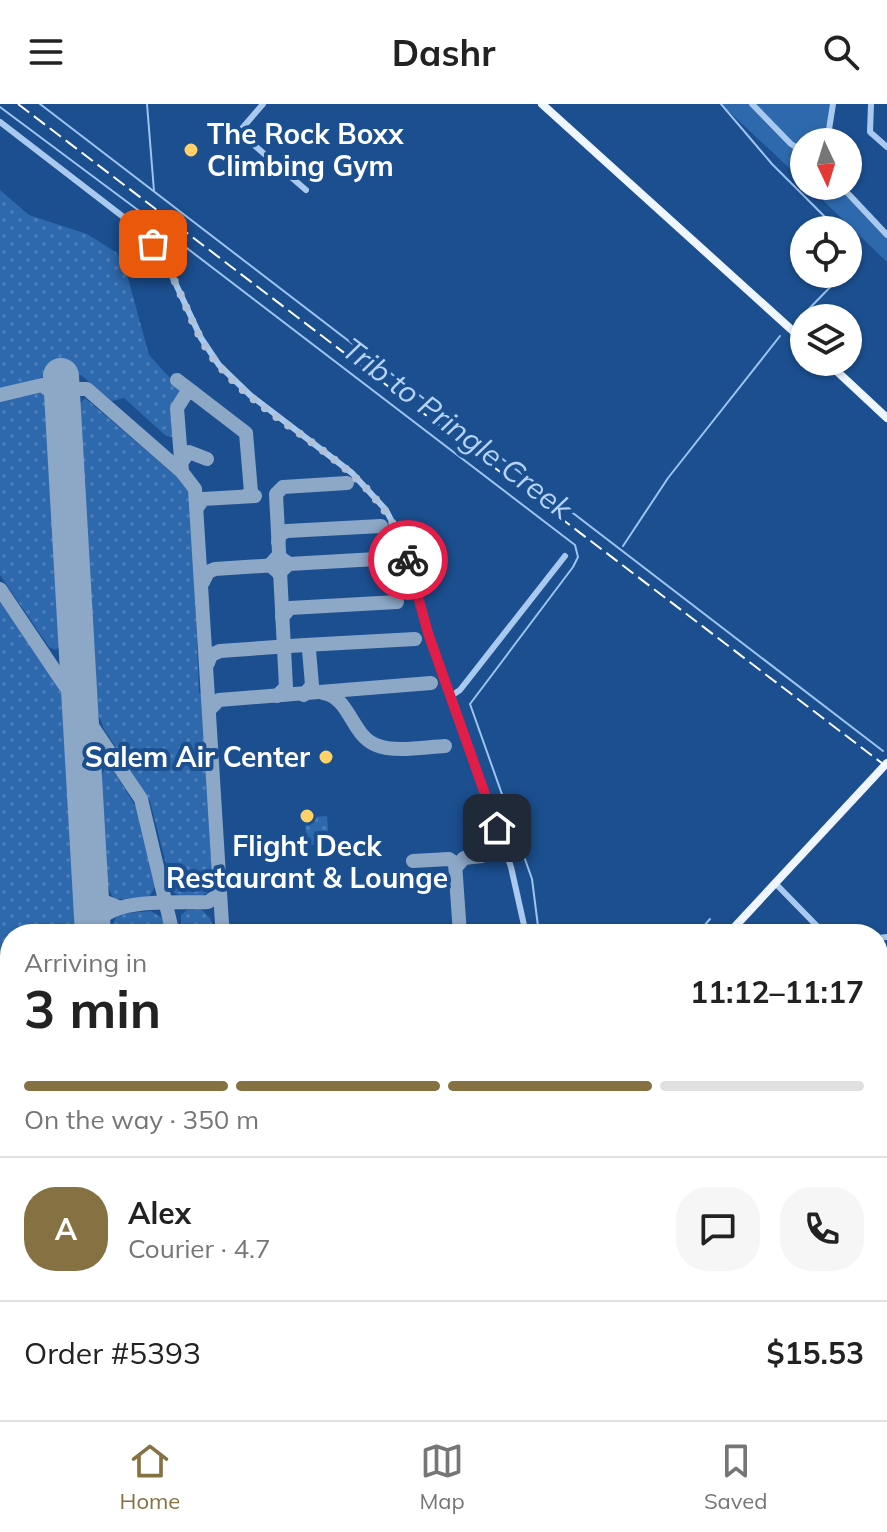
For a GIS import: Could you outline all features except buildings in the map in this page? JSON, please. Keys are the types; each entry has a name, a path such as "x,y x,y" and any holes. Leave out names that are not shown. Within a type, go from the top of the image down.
{"main road":[{"path":"542,104 790,328"},
{"path":"842,376 887,418"},
{"path":"737,924 887,763"}],"street":[{"path":"263,104 239,132 306,190"},
{"path":"752,104 790,143"},
{"path":"829,128 833,104"},
{"path":"871,104 870,132 887,147"},
{"path":"0,122 139,229 166,263 201,338 219,365 250,395 352,473 381,504 405,547 424,621 514,877 524,924"},
{"path":"854,200 887,235"},
{"path":"451,696 460,690 565,556"},
{"path":"775,883 815,924"}],"shaded area":[{"path":"721,104 833,104 829,128 790,128 790,169"},
{"path":"0,190 29,215 87,234 117,253 126,271 149,355 182,391 174,407 176,433 172,437 166,436 124,398 112,401 81,375 43,377 0,389"},
{"path":"823,200 854,200 887,235 887,262 862,238 862,216 839,216"},
{"path":"44,393 50,404 64,642 56,650 49,647 0,575 0,401"},
{"path":"85,398 181,480 191,496 199,693 203,693 213,886 205,894 195,897 183,897 173,892 150,801 104,729 92,698 76,408"},
{"path":"0,601 57,685 68,709 79,924 0,924"},
{"path":"106,767 113,770 138,810 155,887 149,898 115,899 104,874 98,813 101,778"},
{"path":"327,816 329,842 307,846 305,824 314,822 314,817"},
{"path":"201,909 212,924 181,924 181,915 187,910"},
{"path":"151,911 162,918 164,924 112,924 118,914"}],"waterway":[{"name":"Trib to Pringle Creek","path":"40,104 883,751"},
{"path":"147,104 154,191"},
{"name":"Trib to Pringle Creek","path":"721,104 772,164 824,216"},
{"name":"Trib to Pringle Creek","path":"0,107 146,216"},
{"name":"Trib to Pringle Creek","path":"158,226 575,545 578,557 573,567 470,704 532,879 538,924"},
{"name":"Trib to Pringle Creek","path":"814,304 829,288"},
{"name":"Trib to Pringle Creek","path":"623,546 668,478 780,336"},
{"name":"Trib to Pringle Creek","path":"706,924 710,919"}],"taxiway":[{"path":"177,380 246,433 251,492 246,496"},
{"path":"0,395 42,385 63,401 74,389 87,389 182,472 195,489 222,924"},
{"path":"182,472 177,408 186,394 193,392"},
{"path":"180,464 189,452 207,459"},
{"path":"277,696 286,687 276,494 283,487 347,483"},
{"path":"199,505 203,499 255,496"},
{"path":"278,542 280,534 287,531 381,526"},
{"path":"289,564 278,556 270,565 279,573 289,564 394,558"},
{"path":"203,582 208,572 215,569 277,565"},
{"path":"0,589 141,799 171,924"},
{"path":"282,617 290,608 397,602"},
{"path":"305,645 415,639"},
{"path":"208,663 211,655 220,651 305,645 309,650 312,685 304,695"},
{"path":"210,709 219,700 431,683"},
{"path":"323,693 339,701 361,733 376,745 401,749 445,746"},
{"path":"84,779 85,772 95,759 106,757 118,763"},
{"path":"456,867 464,858 482,856"},
{"path":"413,861 449,859 455,863 459,924"},
{"path":"90,879 98,899 118,907"},
{"path":"98,924 109,912 124,907 159,902 208,902 218,895 220,888"}],"runway":[{"path":"61,376 92,924"}],"railway":[{"path":"18,104 887,767"}],"way so far":[{"path":"153,244 172,274 201,338 219,365 250,395 366,486 386,510 405,547 408,560"}],"place":[{"name":"The Rock Boxx Climbing Gym","path":"191,150"},
{"name":"Salem Air Center","path":"326,757"},
{"name":"Flight Deck Restaurant & Lounge","path":"307,816"}],"route":[{"path":"408,560 428,633 497,828"}]}
